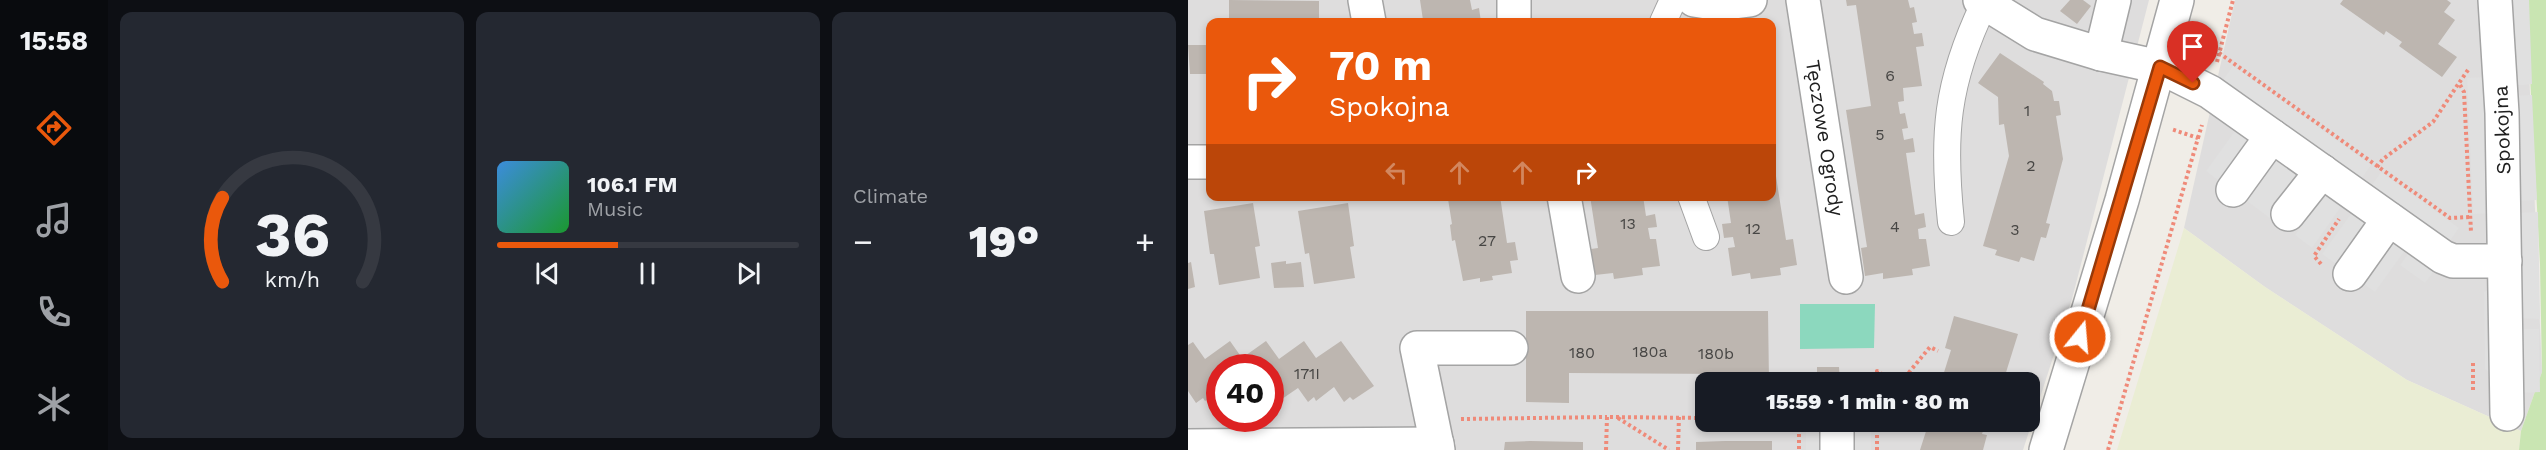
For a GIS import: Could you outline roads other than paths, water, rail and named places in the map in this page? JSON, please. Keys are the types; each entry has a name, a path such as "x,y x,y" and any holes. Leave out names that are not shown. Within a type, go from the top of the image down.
{"street":[{"path":"1365,0 1368,18"},
{"path":"1514,0 1514,18"},
{"path":"1665,18 1673,0"},
{"path":"1694,0 1719,4 1750,0"},
{"name":"Tęczowe Ogrody","path":"1803,0 1846,277"},
{"path":"2101,54 2114,0"},
{"path":"2046,450 2160,67 2177,0"},
{"name":"Spokojna","path":"2495,0 2502,113 2507,414"},
{"path":"1952,222 1945,165 1948,118 1962,55 1982,2 2035,34 2101,54 2160,67 2210,92 2453,261 2505,261"},
{"path":"2233,190 2272,136"},
{"path":"1188,162 1206,162"},
{"path":"2288,214 2322,171"},
{"path":"1565,201 1578,276"},
{"path":"1693,201 1706,237"},
{"path":"2350,274 2390,219"},
{"path":"1188,446 1442,438 1417,348 1511,348"},
{"path":"1837,432 1837,450"}]}
